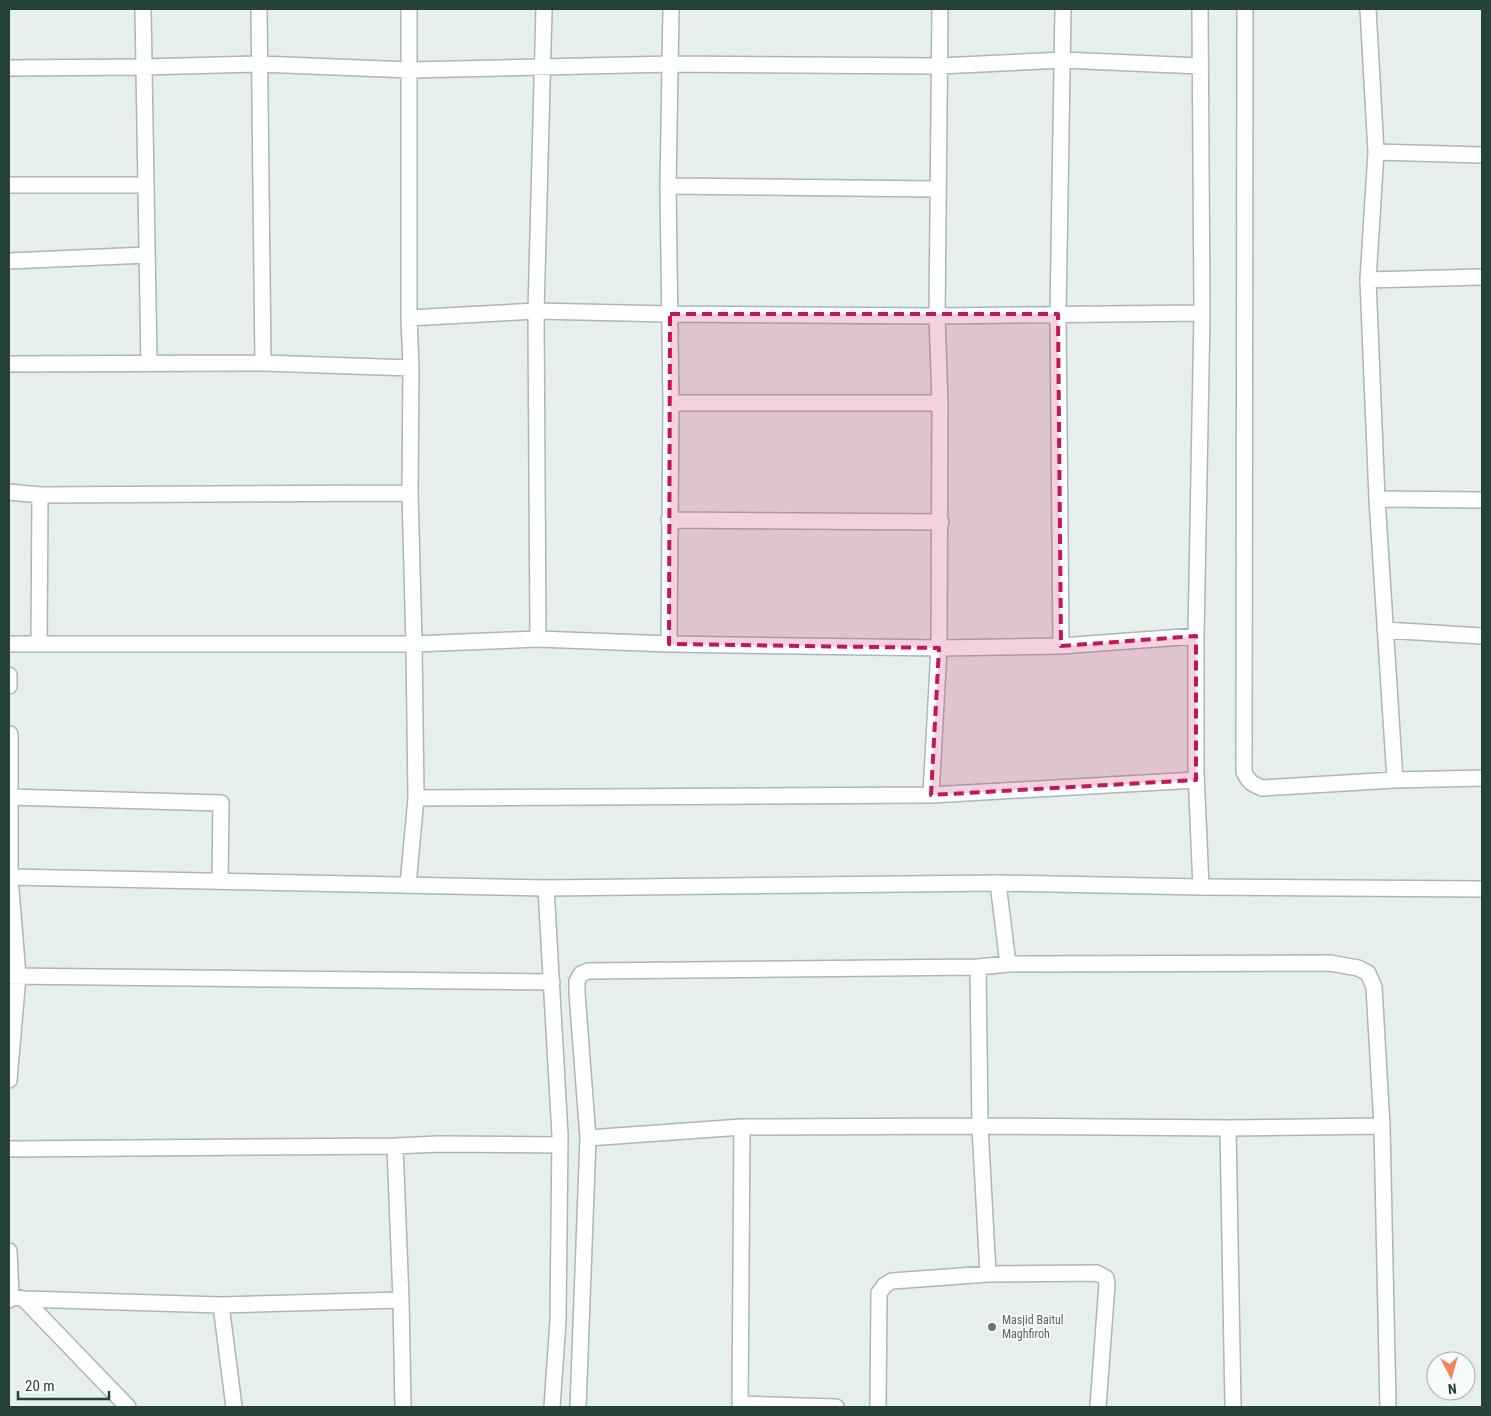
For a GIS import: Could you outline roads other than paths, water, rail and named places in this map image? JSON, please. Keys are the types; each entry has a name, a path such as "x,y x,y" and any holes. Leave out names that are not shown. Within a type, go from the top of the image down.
{"street":[{"path":"143,9 149,363"},
{"path":"259,9 263,363"},
{"path":"408,885 416,798 410,493 411,368 408,318 409,9"},
{"path":"538,639 536,312 544,9"},
{"path":"669,644 671,403 668,186 671,9"},
{"path":"931,795 940,648 940,403 937,316 940,9"},
{"path":"1061,646 1058,314 1063,9"},
{"path":"1200,9 1202,313 1196,636 1196,780 1201,887"},
{"path":"1245,9 1244,772 1247,780 1253,785 1262,788 1395,780 1482,778"},
{"path":"1368,9 1376,152 1368,280 1377,499 1395,780"},
{"path":"9,68 260,64 410,70 671,64 939,66 1062,60 1200,66"},
{"path":"1376,152 1482,155"},
{"path":"9,186 146,184"},
{"path":"668,186 938,189"},
{"path":"9,261 147,255"},
{"path":"1368,280 1482,277"},
{"path":"408,318 536,312 937,316 1202,313"},
{"path":"9,364 263,363 411,368"},
{"path":"671,403 940,403"},
{"path":"9,492 40,495 410,493"},
{"path":"39,644 40,495"},
{"path":"1377,499 1482,500"},
{"path":"669,520 940,522"},
{"path":"1385,630 1482,636"},
{"path":"9,644 414,644 538,639 669,644 940,648 1061,646 1196,636"},
{"path":"9,675 9,686"},
{"path":"9,1080 13,976 9,877 10,734"},
{"path":"416,798 931,795 1196,780"},
{"path":"10,797 221,803 220,881"},
{"path":"9,877 546,888 998,883 1482,889"},
{"path":"998,883 1008,964"},
{"path":"546,888 560,1146 558,1321 552,1407"},
{"path":"578,1407 588,1138 576,993 577,981 581,974 588,971 978,967 1008,964 1330,963 1358,968 1368,973 1374,987 1382,1126 1388,1407"},
{"path":"978,967 980,1126 988,1274"},
{"path":"13,976 552,982"},
{"path":"588,1138 742,1127 1228,1128 1382,1126"},
{"path":"742,1127 740,1406 836,1407"},
{"path":"1228,1128 1233,1407"},
{"path":"9,1149 438,1144 560,1146"},
{"path":"395,1146 403,1407"},
{"path":"9,1252 15,1298 128,1407"},
{"path":"878,1407 879,1292 885,1285 892,1281 988,1274 1096,1273 1106,1278 1108,1284 1098,1407"},
{"path":"15,1298 221,1304 401,1300"},
{"path":"221,1304 234,1407"}],"place":[{"name":"Masjid Baitul Maghfiroh","path":"992,1327"}]}
